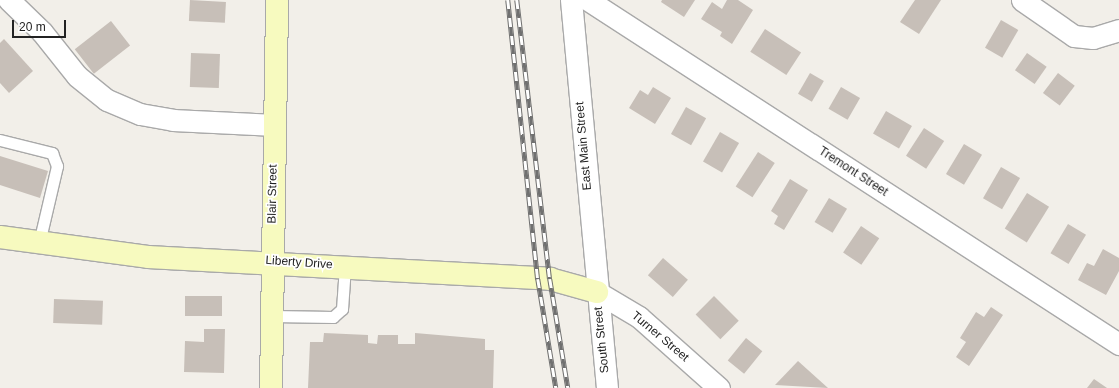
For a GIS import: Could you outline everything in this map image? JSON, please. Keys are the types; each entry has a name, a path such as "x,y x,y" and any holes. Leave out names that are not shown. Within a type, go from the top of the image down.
{"street":[{"path":"9,0 42,32 76,76 107,100 140,114 173,120 275,125"},
{"name":"Blair Street","path":"271,388 277,0"},
{"name":"East Main Street","path":"571,0 597,292"},
{"name":"Tremont Street","path":"588,0 1119,344"},
{"path":"1022,0 1074,36 1093,38 1119,30"},
{"name":"Liberty Drive","path":"0,237 148,257 272,261 550,279 597,292"},
{"name":"South Street","path":"597,292 606,388"},
{"name":"Turner Street","path":"597,292 639,317 719,388"}],"lane":[{"path":"0,140 52,153 57,166 39,243"},
{"path":"272,316 333,317 342,309 345,266"}],"building":[{"path":"190,0 226,2 225,23 189,21"},
{"path":"662,0 695,0 684,17 661,2"},
{"path":"727,0 738,0 753,10 732,44 720,36 722,32 701,19 712,2 722,9"},
{"path":"915,0 941,0 919,34 900,22"},
{"path":"1001,20 1018,30 1002,58 985,48"},
{"path":"111,21 130,45 94,74 75,49"},
{"path":"765,29 801,52 786,75 750,52"},
{"path":"4,39 33,71 9,93 0,83 0,43"},
{"path":"191,53 220,54 219,88 190,87"},
{"path":"1027,53 1047,67 1035,84 1015,70"},
{"path":"810,73 824,81 812,102 798,94"},
{"path":"1058,73 1075,86 1060,106 1043,93"},
{"path":"653,87 671,98 655,124 629,108 640,90 648,95"},
{"path":"841,87 860,98 848,120 828,109"},
{"path":"686,107 706,118 691,145 671,134"},
{"path":"886,111 912,126 899,149 873,134"},
{"path":"924,128 944,141 926,169 906,156"},
{"path":"720,132 739,143 722,172 703,161"},
{"path":"964,144 982,155 964,185 946,174"},
{"path":"758,152 775,163 752,197 736,186"},
{"path":"0,156 48,171 40,198 0,185"},
{"path":"1001,167 1020,178 1002,209 983,198"},
{"path":"790,179 808,190 784,230 774,224 778,216 771,211"},
{"path":"1027,193 1049,207 1027,242 1005,229"},
{"path":"829,198 847,209 833,233 815,222"},
{"path":"1068,224 1086,235 1068,264 1050,253"},
{"path":"861,226 879,238 861,265 843,253"},
{"path":"1103,249 1119,258 1119,271 1106,295 1078,280 1087,263 1094,266"},
{"path":"663,258 688,280 673,297 648,275"},
{"path":"185,296 222,296 222,316 185,316"},
{"path":"714,296 739,321 720,339 696,314"},
{"path":"54,299 103,301 102,325 53,323"},
{"path":"991,307 1003,315 969,366 956,357 966,342 960,338 976,312 984,317"},
{"path":"204,329 225,329 224,373 184,372 185,341 204,342"},
{"path":"324,333 368,335 368,343 377,344 378,335 398,335 398,344 415,344 415,333 485,339 485,350 494,350 493,388 308,388 310,342 323,342"},
{"path":"746,338 762,351 744,374 728,361"},
{"path":"798,361 828,388 775,385"},
{"path":"1094,379 1107,388 1087,388"}],"railway":[{"path":"508,0 538,279 556,388"},
{"path":"517,0 550,279 568,388"}]}
